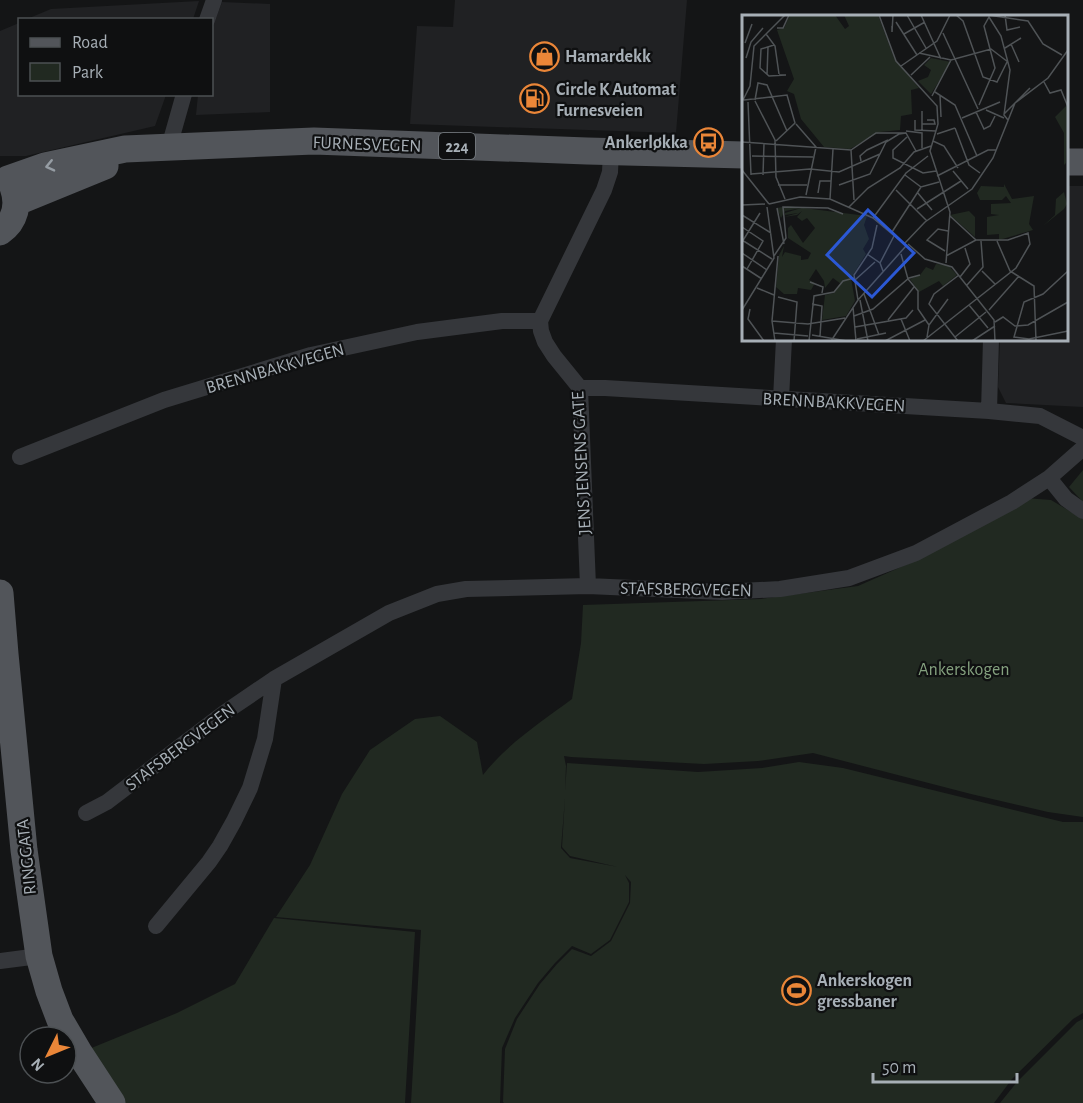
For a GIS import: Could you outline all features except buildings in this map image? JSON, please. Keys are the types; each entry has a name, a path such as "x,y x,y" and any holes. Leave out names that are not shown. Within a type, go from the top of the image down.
{"main road":[{"name":"FURNESVEGEN","path":"8,185 45,166 124,149 314,141 742,155"},
{"name":"224","path":"0,232 15,215 8,185"},
{"name":"RINGGATA","path":"0,593 24,850 39,956 60,1020 112,1103"}],"street":[{"path":"208,18 214,0"},
{"path":"169,147 183,96"},
{"path":"540,321 604,190 610,172 611,151"},
{"name":"BRENNBAKKVEGEN","path":"20,457 164,400 311,355 417,332 502,321 540,321"},
{"name":"JENS JENSENS GATE","path":"540,321 545,342 580,388 588,586"},
{"path":"781,399 784,340"},
{"path":"989,411 992,340"},
{"name":"BRENNBAKKVEGEN","path":"580,388 989,411 1040,416 1083,438"},
{"name":"STAFSBERGVEGEN","path":"86,813 107,802 224,712 274,679 389,613 437,594 466,589 588,586 722,592 780,589 849,578 916,553 962,530 1049,478 1083,448"},
{"path":"1049,478 1066,499 1083,511"},
{"path":"156,926 220,846 250,788 265,739 274,679"},
{"path":"0,961 39,956"}],"shaded area":[{"path":"455,0 687,0 676,133 410,124 417,26 453,27"},
{"path":"199,1 193,18 29,18 51,9"},
{"path":"222,2 270,4 270,112 196,115 198,96 213,96 213,26"},
{"path":"18,23 18,96 166,96 155,126 26,156 0,156 0,31"},
{"path":"1068,186 1083,186 1083,407 1006,403 998,387 1000,340 1068,340"}],"green space":[{"path":"1083,470 1083,502 1069,487"},
{"name":"Ankerskogen","path":"1025,498 1051,500 1083,519 1083,817 1048,812 971,794 813,753 758,761 704,764 564,756 565,791 567,763 698,772 762,768 799,762 843,768 1063,822 1083,822 1083,1013 1073,1019 1012,1079 994,1103 504,1103 505,1049 517,1019 540,984 572,949 591,956 611,941 630,903 631,882 625,875 629,883 629,902 610,940 591,954 572,946 538,983 515,1018 502,1048 500,1103 411,1103 421,930 276,917 310,865 342,794 370,750 415,719 440,716 477,742 483,775 514,743 572,699 581,643 583,605 761,599 858,586 919,559","holes":["565,798 562,847 570,856 618,867 570,858 561,848"]},
{"path":"274,918 415,932 405,1103 125,1103 89,1049 177,1013 235,984"},
{"path":"1083,1019 1083,1103 1000,1103 1017,1082 1077,1022"}],"place":[{"name":"Hamardekk","path":"544,56"},
{"name":"Circle K Automat Furnesveien","path":"535,99"},
{"name":"Ankerløkka","path":"709,142"},
{"name":"Ankerskogen gressbaner","path":"796,990"}]}
